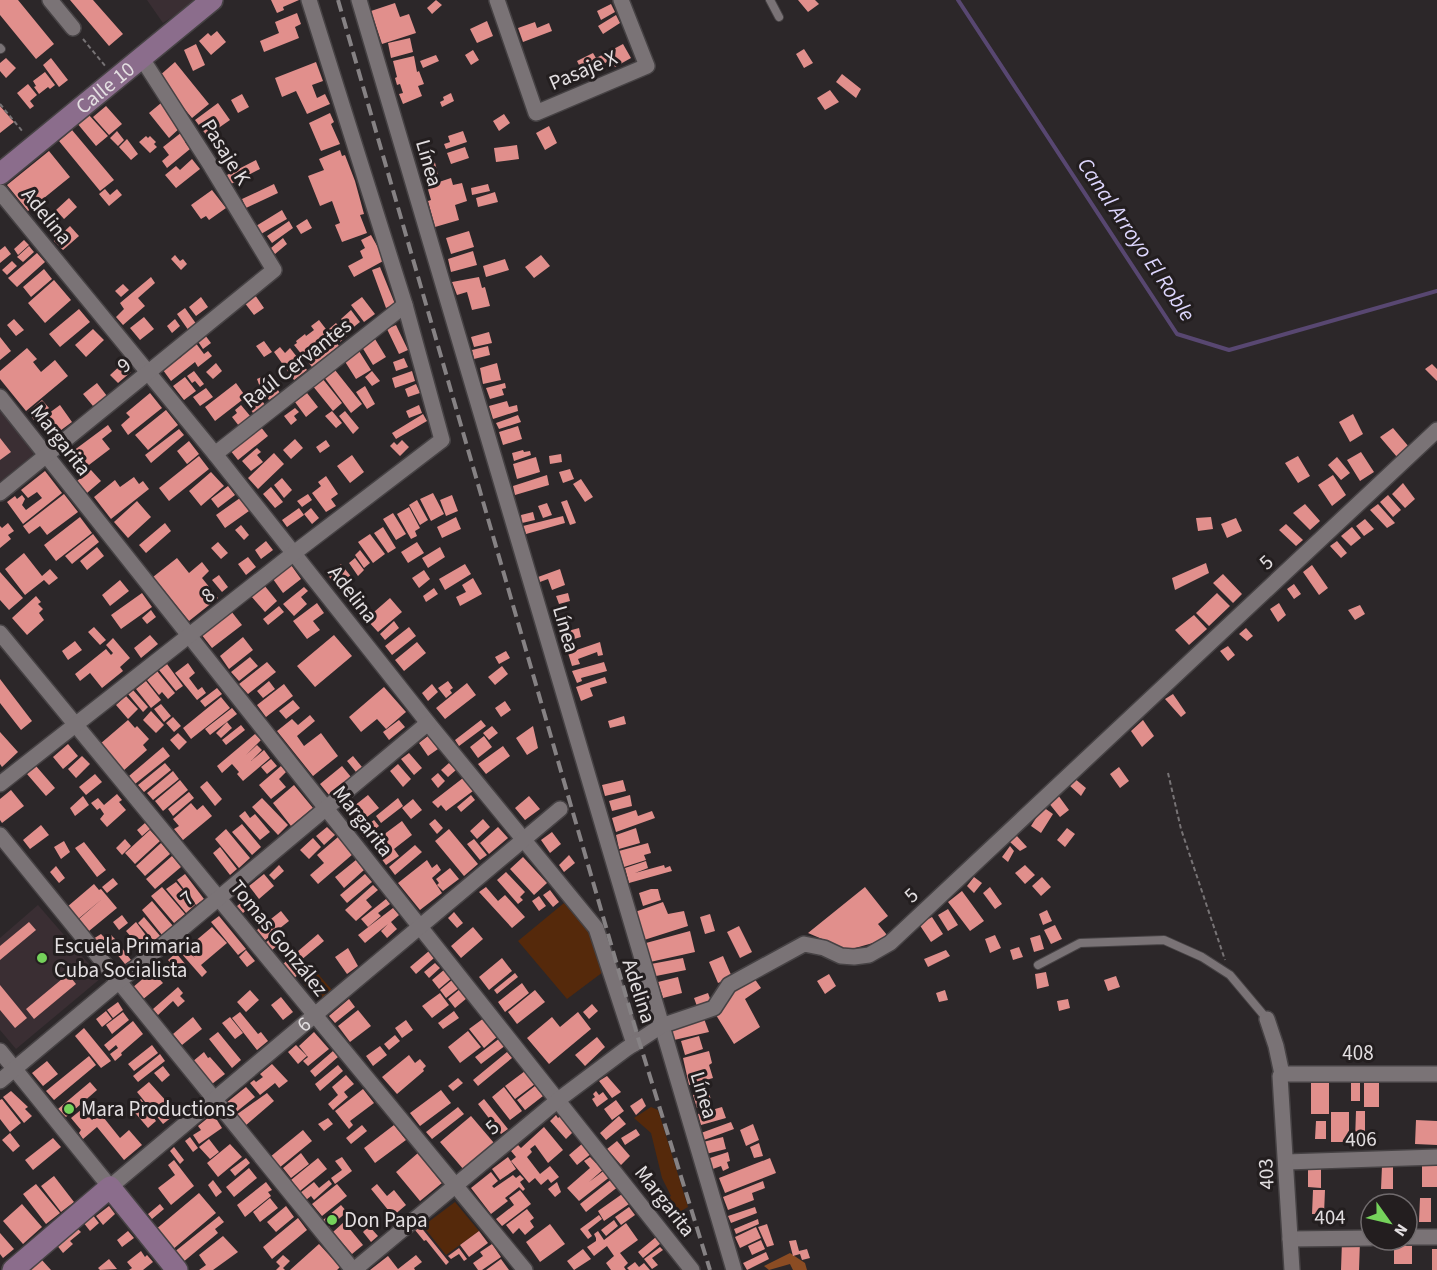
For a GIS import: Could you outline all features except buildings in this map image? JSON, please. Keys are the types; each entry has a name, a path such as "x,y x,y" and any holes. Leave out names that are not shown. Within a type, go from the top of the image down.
{"street":[{"path":"50,0 74,28"},
{"name":"Calle 10","path":"0,174 212,0"},
{"path":"309,0 405,305"},
{"name":"Línea","path":"359,0 734,1270"},
{"name":"Pasaje X","path":"497,0 536,113 647,66 621,0"},
{"name":"Pasaje K","path":"141,57 274,270"},
{"name":"Adelina","path":"0,192 215,454 428,723 596,928 634,1044"},
{"name":"9","path":"0,493 274,270"},
{"name":"8","path":"0,784 442,440 405,305"},
{"name":"Raúl Cervantes","path":"215,454 405,305"},
{"name":"Margarita","path":"0,397 692,1270"},
{"name":"5","path":"353,1270 558,1100 661,1026 709,1011 714,1008 729,985 804,944 824,948 841,956 854,957 880,951 1437,430"},
{"name":"Tomas González","path":"0,633 525,1270"},
{"name":"7","path":"0,1081 428,723"},
{"name":"6","path":"13,1270 560,809"},
{"path":"0,835 353,1270"},
{"name":"403","path":"1266,1019 1276,1046 1281,1075 1292,1270"},
{"path":"0,1051 177,1270"},
{"name":"408","path":"1281,1075 1437,1074"},
{"name":"406","path":"1286,1162 1437,1157"},
{"path":"1419,1237 1437,1237"},
{"name":"404","path":"1290,1239 1359,1238"}],"lane":[{"path":"770,0 779,17"},
{"path":"1038,965 1080,943 1164,940 1202,957 1230,975 1266,1019"}],"path":[{"path":"74,28 116,78"},
{"path":"0,104 34,146"},
{"path":"1168,773 1181,829 1230,975"}],"shaded area":[{"path":"147,0 199,0 163,23"},
{"path":"0,407 36,453 0,482"},
{"path":"564,903 591,935 603,972 567,999 518,941"},
{"name":"Escuela Primaria Cuba Socialista","path":"38,905 101,978 16,1049 0,1030 0,938"},
{"path":"318,974 332,990 320,1001 304,984"},
{"path":"651,1107 658,1110 688,1207 669,1218 658,1205 671,1196 662,1178 651,1133 634,1118"},
{"path":"455,1202 479,1231 446,1255 423,1226"},
{"path":"790,1253 805,1263 807,1270 793,1270 790,1264 769,1270 764,1266"}],"waterway":[{"name":"Canal Arroyo El Roble","path":"958,0 1177,334 1229,350 1437,291"}],"railway":[{"path":"338,0 639,1041 710,1270"}],"place":[{"name":"Escuela Primaria Cuba Socialista","path":"42,958"},
{"name":"Mara Productions","path":"69,1109"},
{"name":"Don Papa","path":"332,1220"}]}
